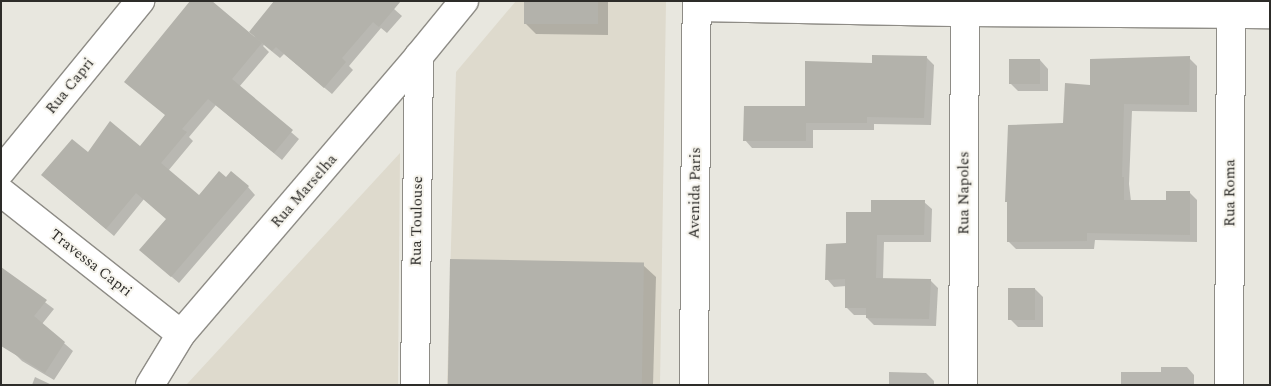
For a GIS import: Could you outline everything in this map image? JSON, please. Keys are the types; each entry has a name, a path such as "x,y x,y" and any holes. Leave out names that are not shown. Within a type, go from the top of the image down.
{"street":[{"name":"Rua Capri","path":"1,171 140,1"},
{"name":"Rua Marselha","path":"150,385 181,334 464,1"},
{"path":"697,4 1231,8 1270,14"},
{"name":"Avenida Paris","path":"694,385 697,4"},
{"name":"Rua Napoles","path":"963,385 965,7"},
{"name":"Rua Roma","path":"1229,385 1231,8"},
{"name":"Rua Toulouse","path":"415,385 419,56"},
{"name":"Travessa Capri","path":"1,192 181,334"}],"shaded area":[{"path":"516,1 666,1 660,385 447,385 456,72"},
{"path":"400,153 398,385 187,385 187,384"}],"building":[{"path":"190,1 212,1 262,43 232,79 293,130 274,153 208,99 182,129 187,132 161,163 199,195 219,171 226,177 231,171 249,186 171,277 139,250 166,219 136,193 106,229 41,175 72,139 88,152 110,121 140,146 165,115 124,82"},
{"path":"274,1 401,1 379,27 373,22 342,58 346,62 324,88 276,47 272,51 249,32"},
{"path":"524,1 598,1 598,24 524,24"},
{"path":"872,55 927,56 924,118 867,117 867,123 806,123 806,141 743,141 744,106 805,106 805,61 872,63"},
{"path":"1190,56 1189,105 1124,104 1122,177 1124,177 1124,200 1166,200 1166,191 1190,191 1190,235 1087,233 1087,241 1007,242 1007,202 1005,202 1008,125 1063,123 1065,83 1090,85 1090,59"},
{"path":"1009,59 1040,59 1040,84 1009,84"},
{"path":"871,200 925,200 924,235 877,235 876,278 931,279 929,319 866,318 866,308 845,308 845,279 825,280 826,244 846,243 846,212 871,212"},
{"path":"450,259 644,262 642,385 448,385"},
{"path":"1,267 47,300 34,316 65,342 45,373 1,346"},
{"path":"1008,288 1035,288 1035,320 1008,320"}]}
